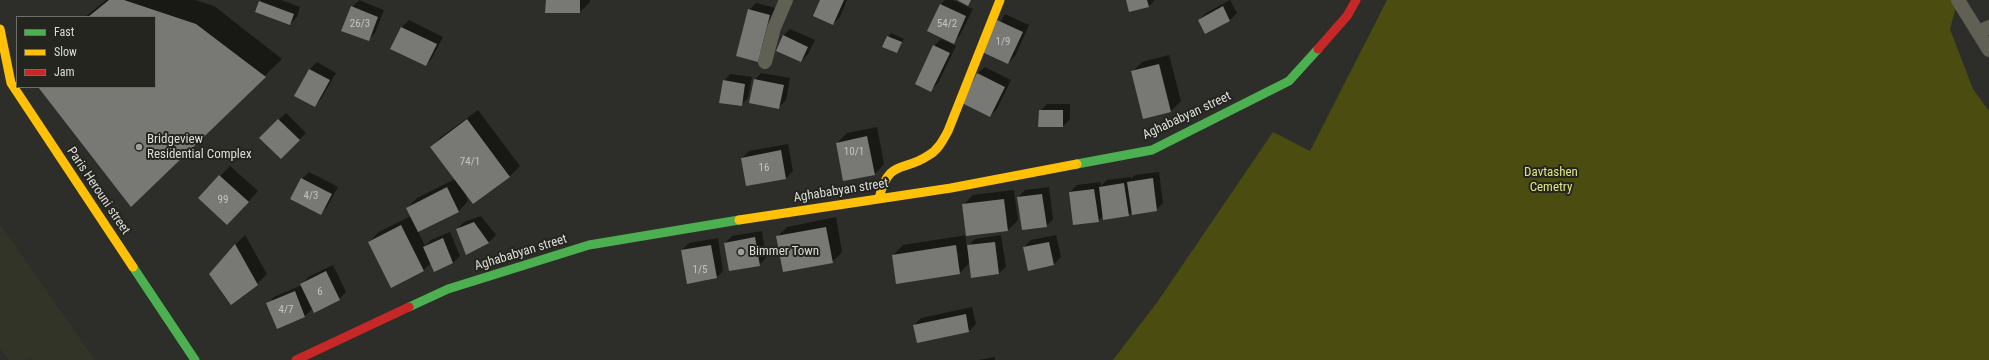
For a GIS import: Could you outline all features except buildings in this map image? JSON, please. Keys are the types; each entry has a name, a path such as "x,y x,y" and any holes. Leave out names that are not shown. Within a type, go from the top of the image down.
{"street":[{"path":"765,62 774,28 786,0"},
{"path":"879,198 882,182 886,175 909,163 927,157 939,146 948,131 1000,0"},
{"name":"Aghababyan street","path":"296,360 448,289 589,245 879,198 951,188 1152,150 1289,81 1347,16 1356,0"},
{"path":"1958,0 1983,30 1989,50"},
{"name":"Paris Herouni street","path":"0,29 11,83 195,360"}],"shaded area":[{"path":"0,224 95,360 33,360 30,357 25,360 8,360 0,348"}],"green space":[{"name":"Davtashen Cemetry","path":"1387,0 1958,0 1950,29 1973,89 1989,111 1989,360 1113,360 1158,301 1273,132 1310,151"}],"traffic: fast":[{"path":"1077,164 1152,150 1289,81 1318,49"},
{"path":"409,307 448,289 589,245 739,220"},
{"path":"133,267 195,360"}],"traffic: slow":[{"path":"879,198 883,185 887,177 892,172 898,168 920,160 938,148 948,131 1000,0"},
{"path":"0,29 11,83 133,267"},
{"path":"739,220 951,188 1077,164"}],"traffic: jam":[{"path":"1318,49 1347,16 1356,0"},
{"path":"296,360 409,307"}],"place":[{"name":"Bridgeview Residential Complex","path":"139,147"},
{"name":"Bimmer Town","path":"741,252"}]}
